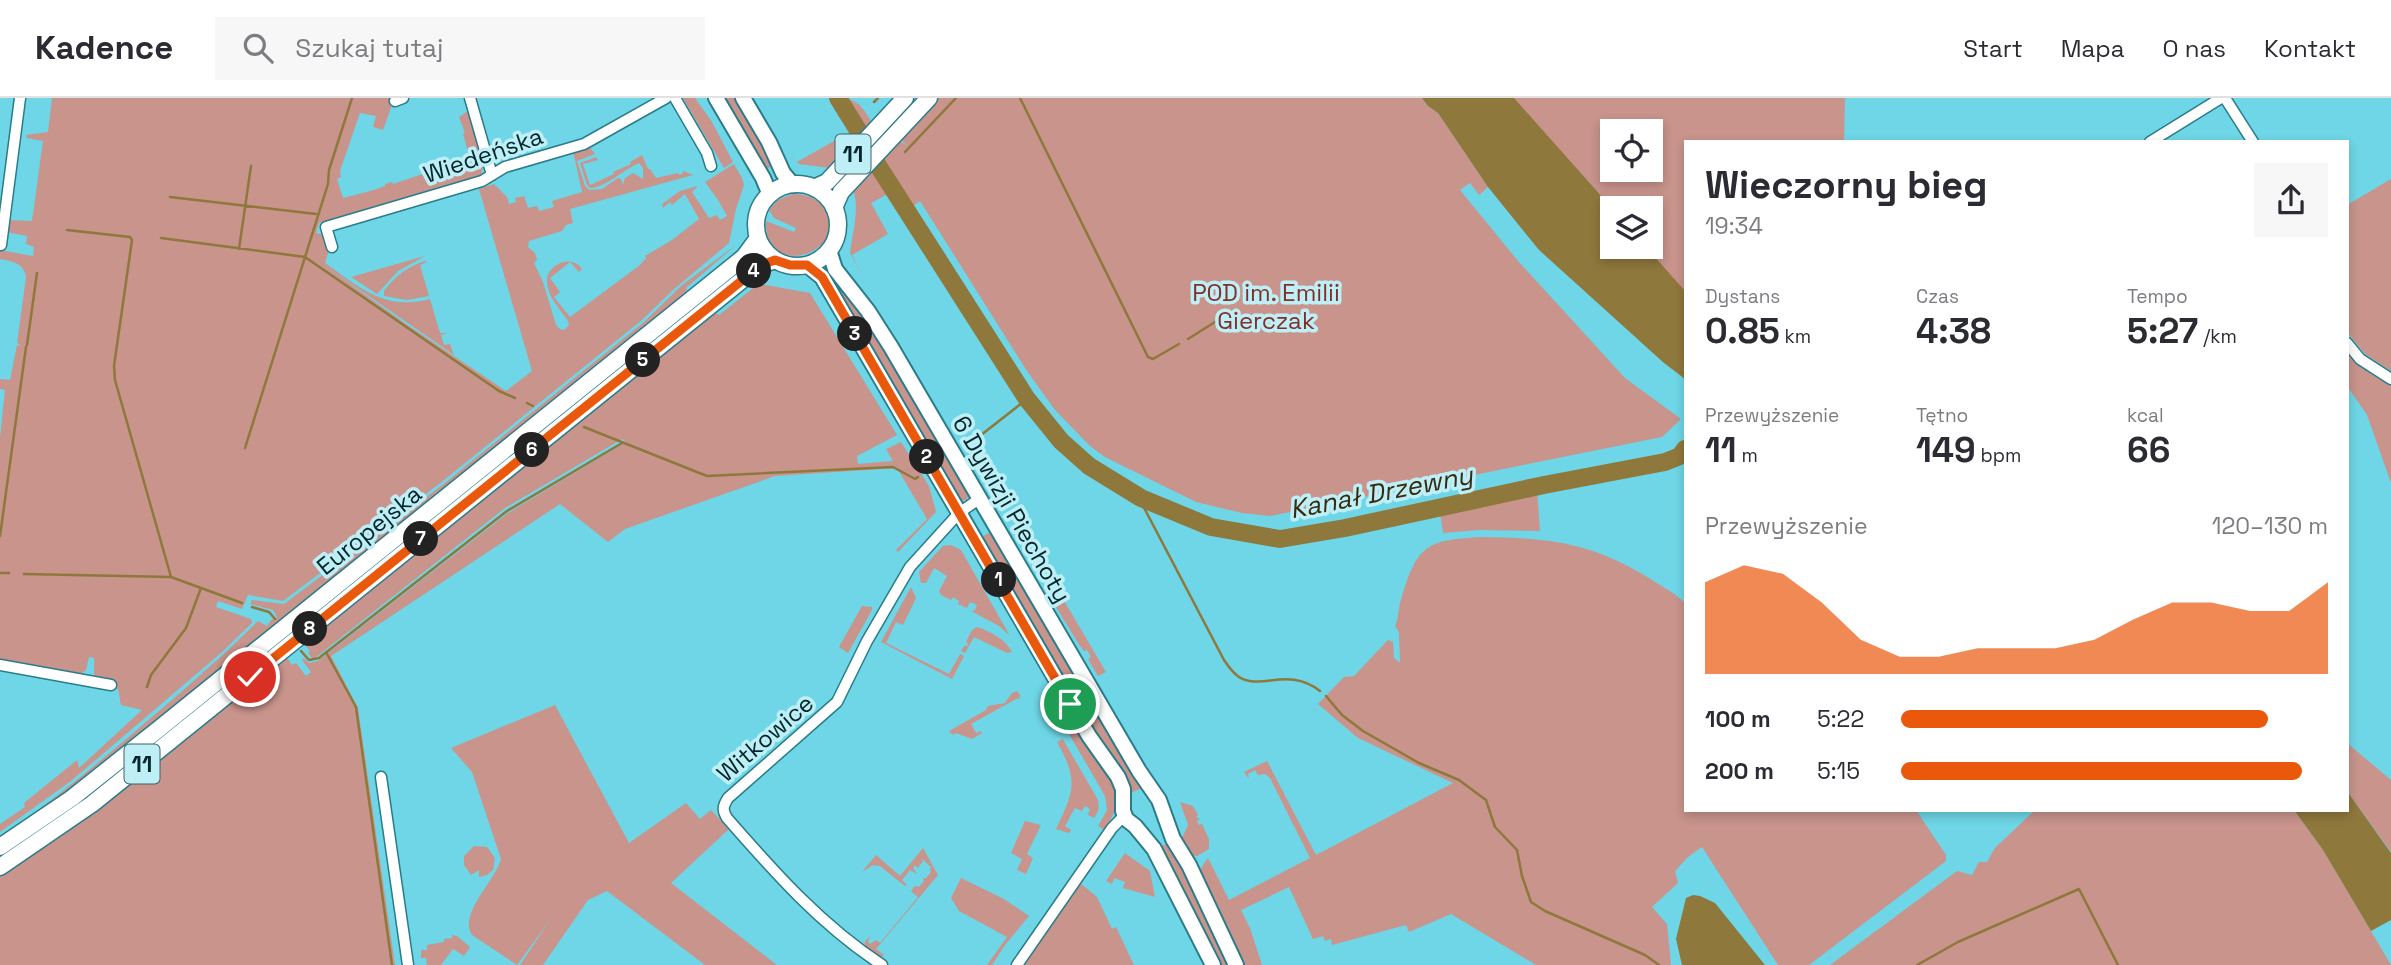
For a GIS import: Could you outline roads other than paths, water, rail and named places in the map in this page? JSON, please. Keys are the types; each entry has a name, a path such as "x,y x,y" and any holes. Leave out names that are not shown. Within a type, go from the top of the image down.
{"main road":[{"name":"11","path":"814,188 831,177 905,98"},
{"name":"11","path":"834,208 841,192 929,98"},
{"path":"793,185 782,187 769,195 757,215 758,238 763,248 775,260 790,265 807,265 829,250"},
{"name":"11","path":"793,185 814,188 825,196 834,208 837,228 829,250"},
{"name":"Europejska","path":"0,847 72,798 160,728 742,259 758,238"},
{"name":"Europejska","path":"0,867 107,792 750,274 775,260"}],"street":[{"path":"1,246 8,163 20,98"},
{"path":"470,98 492,175"},
{"name":"Wiedeńska","path":"332,247 326,227 482,181 505,167 584,144 666,98"},
{"path":"675,98 707,153 711,166"},
{"path":"716,98 763,178 769,195"},
{"path":"743,98 785,176 793,185"},
{"path":"2153,140 2223,98 2252,140"},
{"name":"6 Dywizji Piechoty","path":"829,250 832,264 881,331 1159,800 1172,838 1189,865 1236,965"},
{"name":"6 Dywizji Piechoty","path":"807,265 822,277 1089,736 1118,777 1128,815 1154,849 1213,965"},
{"path":"2349,346 2360,359 2391,379"},
{"path":"960,513 979,499"},
{"name":"Witkowice","path":"882,965 827,925 764,860 723,811 723,804 837,702 867,640 910,567 960,513"},
{"path":"0,665 111,685"},
{"path":"381,777 408,965"},
{"path":"1017,965 1107,835 1128,815 1137,793 1153,793"},
{"path":"1128,815 1145,826 1153,823 1161,810"}],"waterway":[{"path":"245,448 328,184 329,170 352,98"},
{"name":"Kanał Drzewny","path":"838,98 861,135"},
{"path":"874,102 878,98"},
{"path":"905,152 956,98"},
{"path":"1020,98 1148,357 1153,359 1179,344"},
{"name":"Kanał Drzewny","path":"877,164 1027,399 1061,441 1089,466 1141,498 1211,527 1280,539 1665,462 1680,456 1684,450"},
{"path":"239,249 251,166"},
{"path":"170,197 316,214"},
{"path":"67,230 130,237 132,240 114,366 115,380 171,577"},
{"path":"161,238 305,257 499,391 515,398"},
{"path":"27,345 37,273"},
{"path":"1188,339 1234,310"},
{"path":"0,536 26,347"},
{"path":"967,446 1027,399"},
{"path":"527,403 533,406"},
{"path":"584,427 707,476 893,467 915,479 918,477"},
{"path":"301,651 309,660 319,658 507,511 622,443"},
{"path":"1141,498 1224,660 1233,671 1247,681 1297,680 1320,691"},
{"path":"0,573 9,573"},
{"path":"24,574 171,577 242,603"},
{"path":"147,687 151,675 186,628 201,588"},
{"path":"252,607 269,612 275,619"},
{"path":"326,652 356,707 392,965"},
{"path":"1326,696 1342,715 1363,731 1419,763 1459,780 1486,800 1495,827 1517,850 1531,902 1545,911 1645,955 1659,965"},
{"path":"1917,965 1958,942 2079,889 2118,965"}],"park label":[{"name":"POD im. Emilii Gierczak","path":"1266,306"}]}
